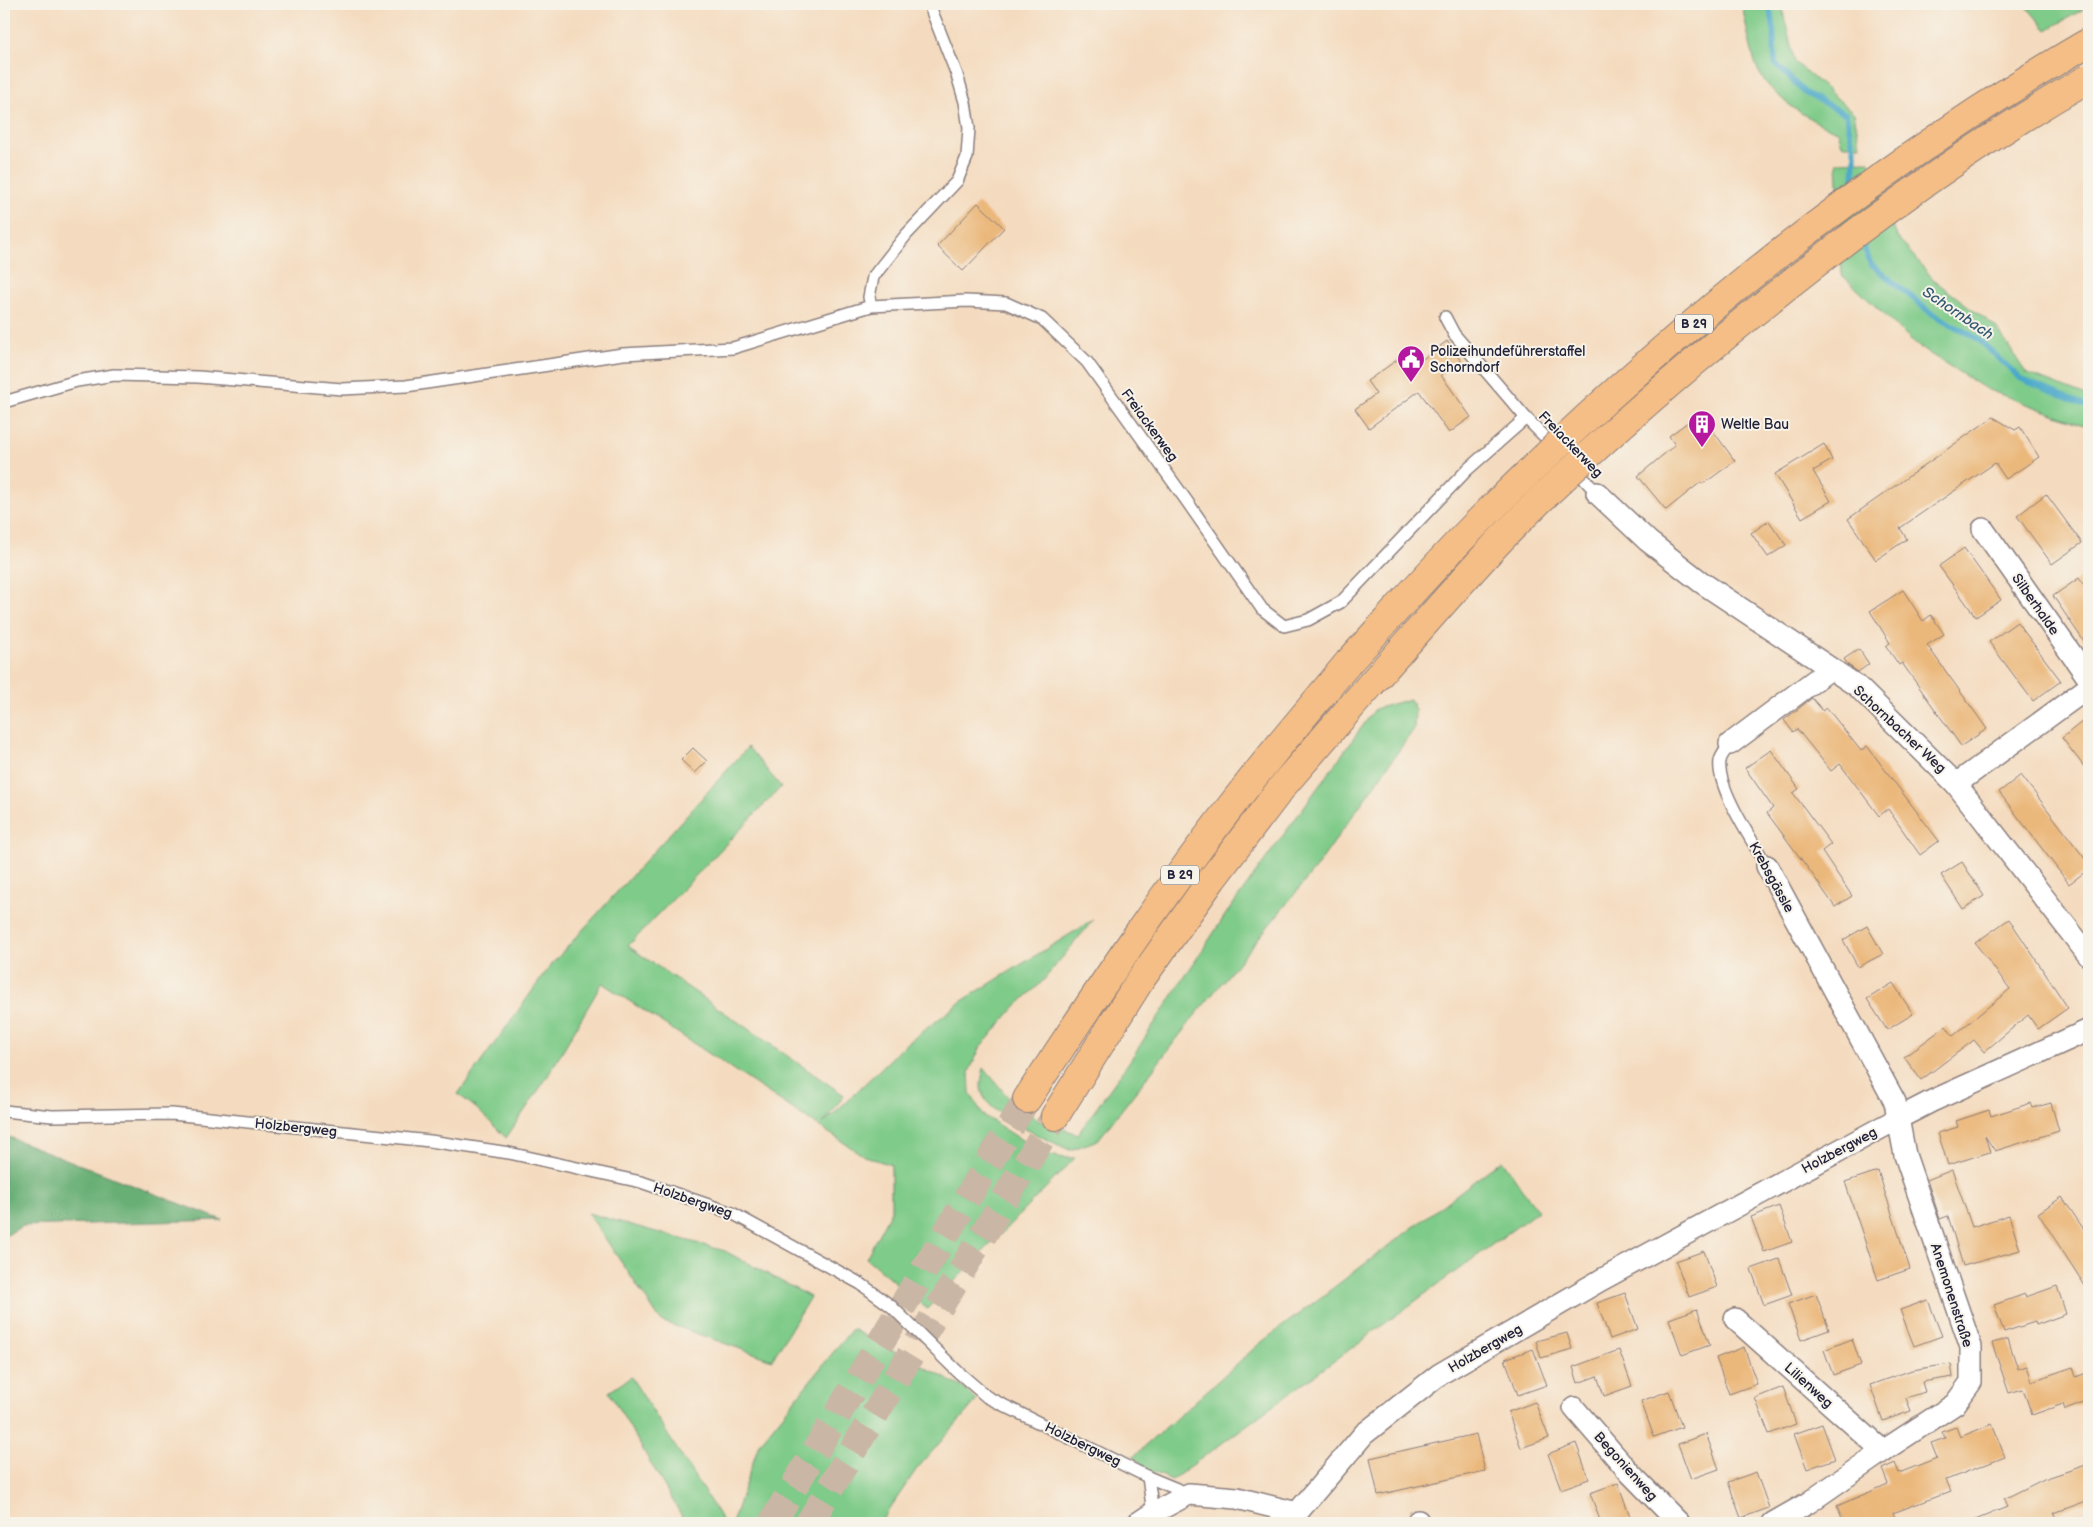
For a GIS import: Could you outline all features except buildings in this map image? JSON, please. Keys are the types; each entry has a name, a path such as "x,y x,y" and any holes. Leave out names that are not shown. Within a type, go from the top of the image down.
{"highway":[{"name":"B 29","path":"1028,1098 1110,972 1249,783 1348,663 1479,521 1603,401 1740,285 1885,173 2025,80 2089,42"},
{"name":"B 29","path":"1055,1116 1139,982 1212,879 1286,782 1371,684 1502,539 1622,424 1769,299 1916,188 2048,102 2089,78"}],"street":[{"name":"Schornbacher Weg","path":"1597,492 1648,541 1701,582 1857,686 1956,784 2089,956"},
{"name":"Silberhalde","path":"1983,529 2089,679"},
{"name":"Krebsgässle","path":"1730,744 1830,669"},
{"path":"1956,784 2089,687"},
{"name":"Krebsgässle","path":"1767,866 1895,1102 1899,1118"},
{"name":"Holzbergweg","path":"1189,1494 1237,1498 1293,1518 1364,1434 1440,1374 1609,1276 1899,1118 1932,1101 2089,1030"},
{"name":"Anemonenstraße","path":"1773,1523 1808,1503 1955,1404 1971,1382 1971,1347 1905,1155 1899,1118"},
{"name":"Lilienweg","path":"1735,1320 1883,1451"},
{"name":"Begonienweg","path":"1574,1408 1630,1473 1679,1523"},
{"path":"1146,1518 1189,1494"}],"lane":[{"path":"4,402 77,382 114,375 198,377 342,389 406,386 623,354 733,348 871,306 868,297 873,277 906,236 957,180 967,157 969,128 965,102 957,75 929,4"},
{"name":"Freiackerweg","path":"871,306 966,301 1006,302 1042,319 1087,362 1262,609 1284,626 1308,620 1341,602 1468,469 1526,418 1597,492"},
{"path":"1445,317 1454,334 1526,418"},
{"name":"Krebsgässle","path":"1730,744 1720,759 1720,776 1727,793 1767,866"},
{"name":"Holzbergweg","path":"4,1111 52,1116 172,1114 420,1140 509,1153 641,1182 732,1213 861,1284 891,1306 956,1371 987,1398 1148,1477 1189,1494"},
{"path":"1146,1518 1148,1477"}],"green space":[{"path":"1742,4 1781,4 1795,62 1854,113 1860,145 1842,145 1838,131 1805,115 1773,91 1759,72 1754,58"},
{"path":"2024,4 2089,4 2089,6 2047,30"},
{"path":"1869,161 1897,237 1935,281 1996,327 2026,373 2089,397 2089,427 1986,389 1919,347 1842,275 1837,162"},
{"path":"1410,699 1415,710 1414,729 1315,869 1193,1018 1098,1140 1070,1150 1022,1127 988,1103 981,1088 984,1068 1012,1102 1038,1120 1078,1134 1129,1062 1226,914 1375,709"},
{"path":"748,747 781,787 628,946 844,1095 823,1124 904,1046 962,1001 1093,920 1042,982 1014,1008 980,1048 969,1072 970,1093 983,1115 1042,1153 1063,1158 1075,1158 927,1309 866,1258 891,1211 891,1165 864,1156 602,983 546,1079 506,1138 476,1108 458,1094 551,965"},
{"path":"4,1135 222,1220 22,1226 4,1237"},
{"path":"1502,1160 1538,1211 1172,1480 1151,1471 1133,1457 1259,1344"},
{"path":"588,1213 725,1251 810,1297 772,1360 661,1321"},
{"path":"852,1329 962,1387 977,1400 916,1470 880,1523 732,1523 759,1444"},
{"path":"631,1377 724,1523 686,1523 609,1392"}],"waterway":[{"name":"Schornbach","path":"1768,4 1773,22 1775,63 1805,93 1846,114 1855,154 1854,187"},
{"name":"Schornbach","path":"1860,238 1871,264 1931,313 1978,339 2021,379 2089,407"}],"tunnel":[{"path":"772,1523 1027,1099"},
{"path":"809,1523 1055,1116"}],"place":[{"name":"Polizeihundeführerstaffel Schorndorf","path":"1411,383"},
{"name":"Weltle Bau","path":"1702,448"}]}
